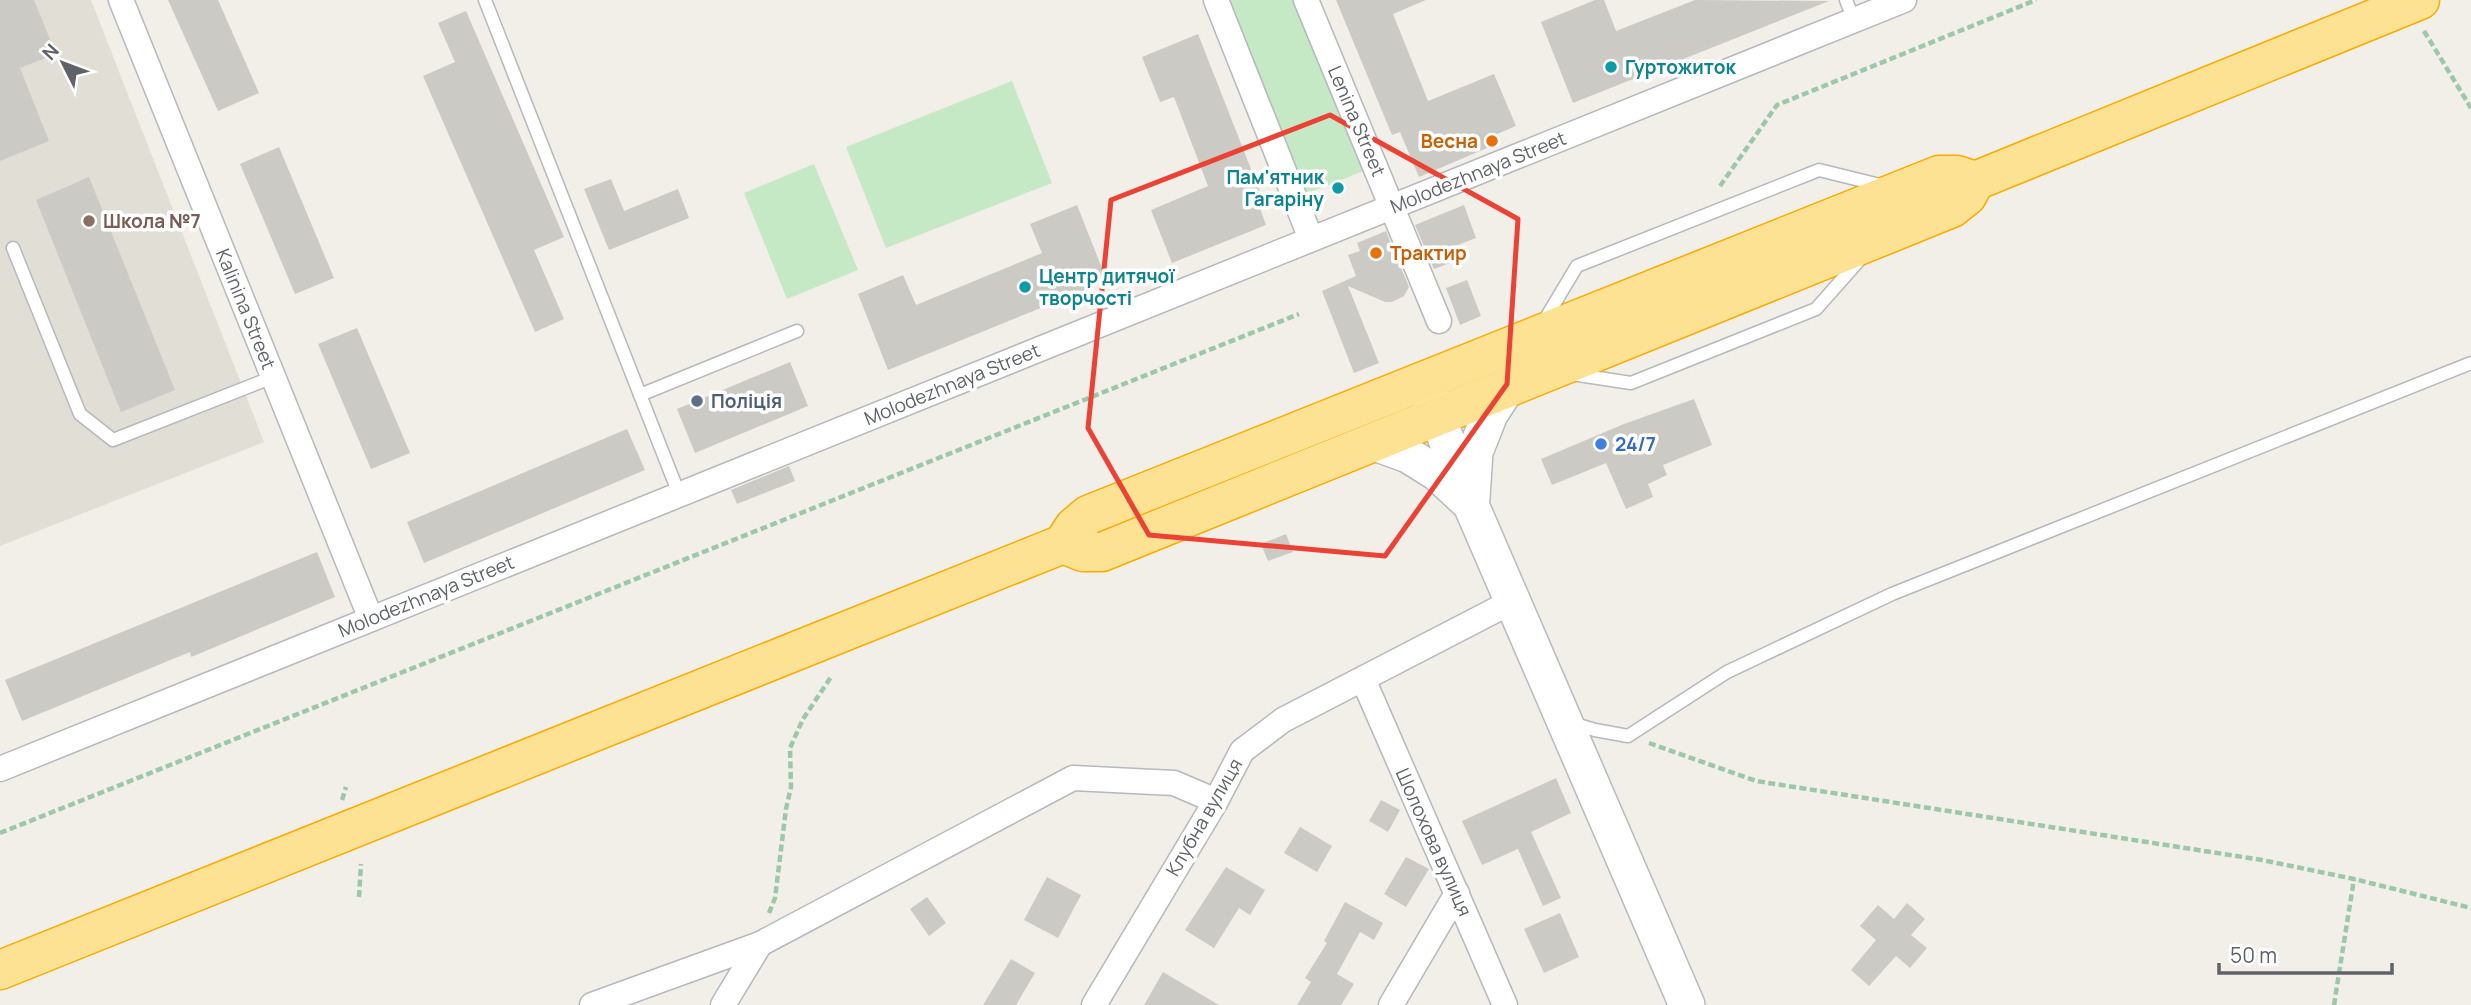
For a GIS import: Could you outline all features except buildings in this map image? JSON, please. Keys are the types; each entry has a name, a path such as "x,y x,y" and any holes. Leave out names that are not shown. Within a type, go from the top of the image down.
{"highway":[{"path":"0,970 1063,544 1074,527 1088,515 1939,175 1957,175 1975,181 2421,14"},
{"path":"1063,544 1083,552 1102,552 1952,208 1967,196 1975,181"}],"street":[{"name":"Kalinina Street","path":"121,0 371,619"},
{"path":"1216,0 1311,239"},
{"name":"Lenina Street","path":"1306,0 1439,321"},
{"name":"Molodezhnaya Street","path":"0,769 1393,206 1850,10 1904,0"},
{"path":"1471,505 1475,453 1498,392 1467,391 1461,377 1473,361"},
{"path":"1424,381 1471,505 1686,1005"},
{"path":"1367,403 1384,409 1389,420 1377,440 1428,467 1471,505"},
{"name":"Клубна вулиця","path":"1094,1005 1216,801 1242,751 1283,720 1513,601"},
{"name":"Шолохова вулиця","path":"1363,680 1505,1005"},
{"path":"592,1005 760,944 1073,778 1174,783 1216,801"},
{"path":"1391,1005 1457,893"},
{"path":"723,1005 760,944"}],"lane":[{"path":"485,0 679,494"},
{"path":"1536,336 1577,266 1819,170 1901,191"},
{"path":"13,248 80,414 113,440 273,377"},
{"path":"640,395 797,331"},
{"path":"1565,721 1628,736 1727,672 1892,594 2471,363"}],"path":[{"path":"1720,186 1777,105 2036,0"},
{"path":"2421,14 2471,108"},
{"path":"0,833 1299,314"},
{"path":"760,944 775,898 791,787 790,748 803,719 831,677"},
{"path":"1628,736 1756,780 2262,860 2471,908"},
{"path":"359,897 361,864"},
{"path":"2334,1005 2354,879"}],"highlighted area":[{"path":"1330,115 1518,219 1507,384 1385,556 1149,535 1088,428 1111,200"}],"shaded area":[{"name":"Школа №7","path":"0,0 91,0 264,442 0,546"}],"green space":[{"path":"1228,0 1297,0 1366,170 1306,194"},
{"path":"1012,81 1052,183 886,248 846,147"},
{"path":"814,164 858,270 787,299 744,193"}],"place":[{"name":"Гуртожиток","path":"1611,67"},
{"name":"Весна","path":"1492,141"},
{"name":"Пам'ятник Гагаріну","path":"1338,188"},
{"name":"Школа №7","path":"89,221"},
{"name":"Трактир","path":"1376,253"},
{"name":"Центр дитячої творчості","path":"1025,287"},
{"name":"Поліція","path":"697,401"},
{"name":"24/7","path":"1601,444"}]}
